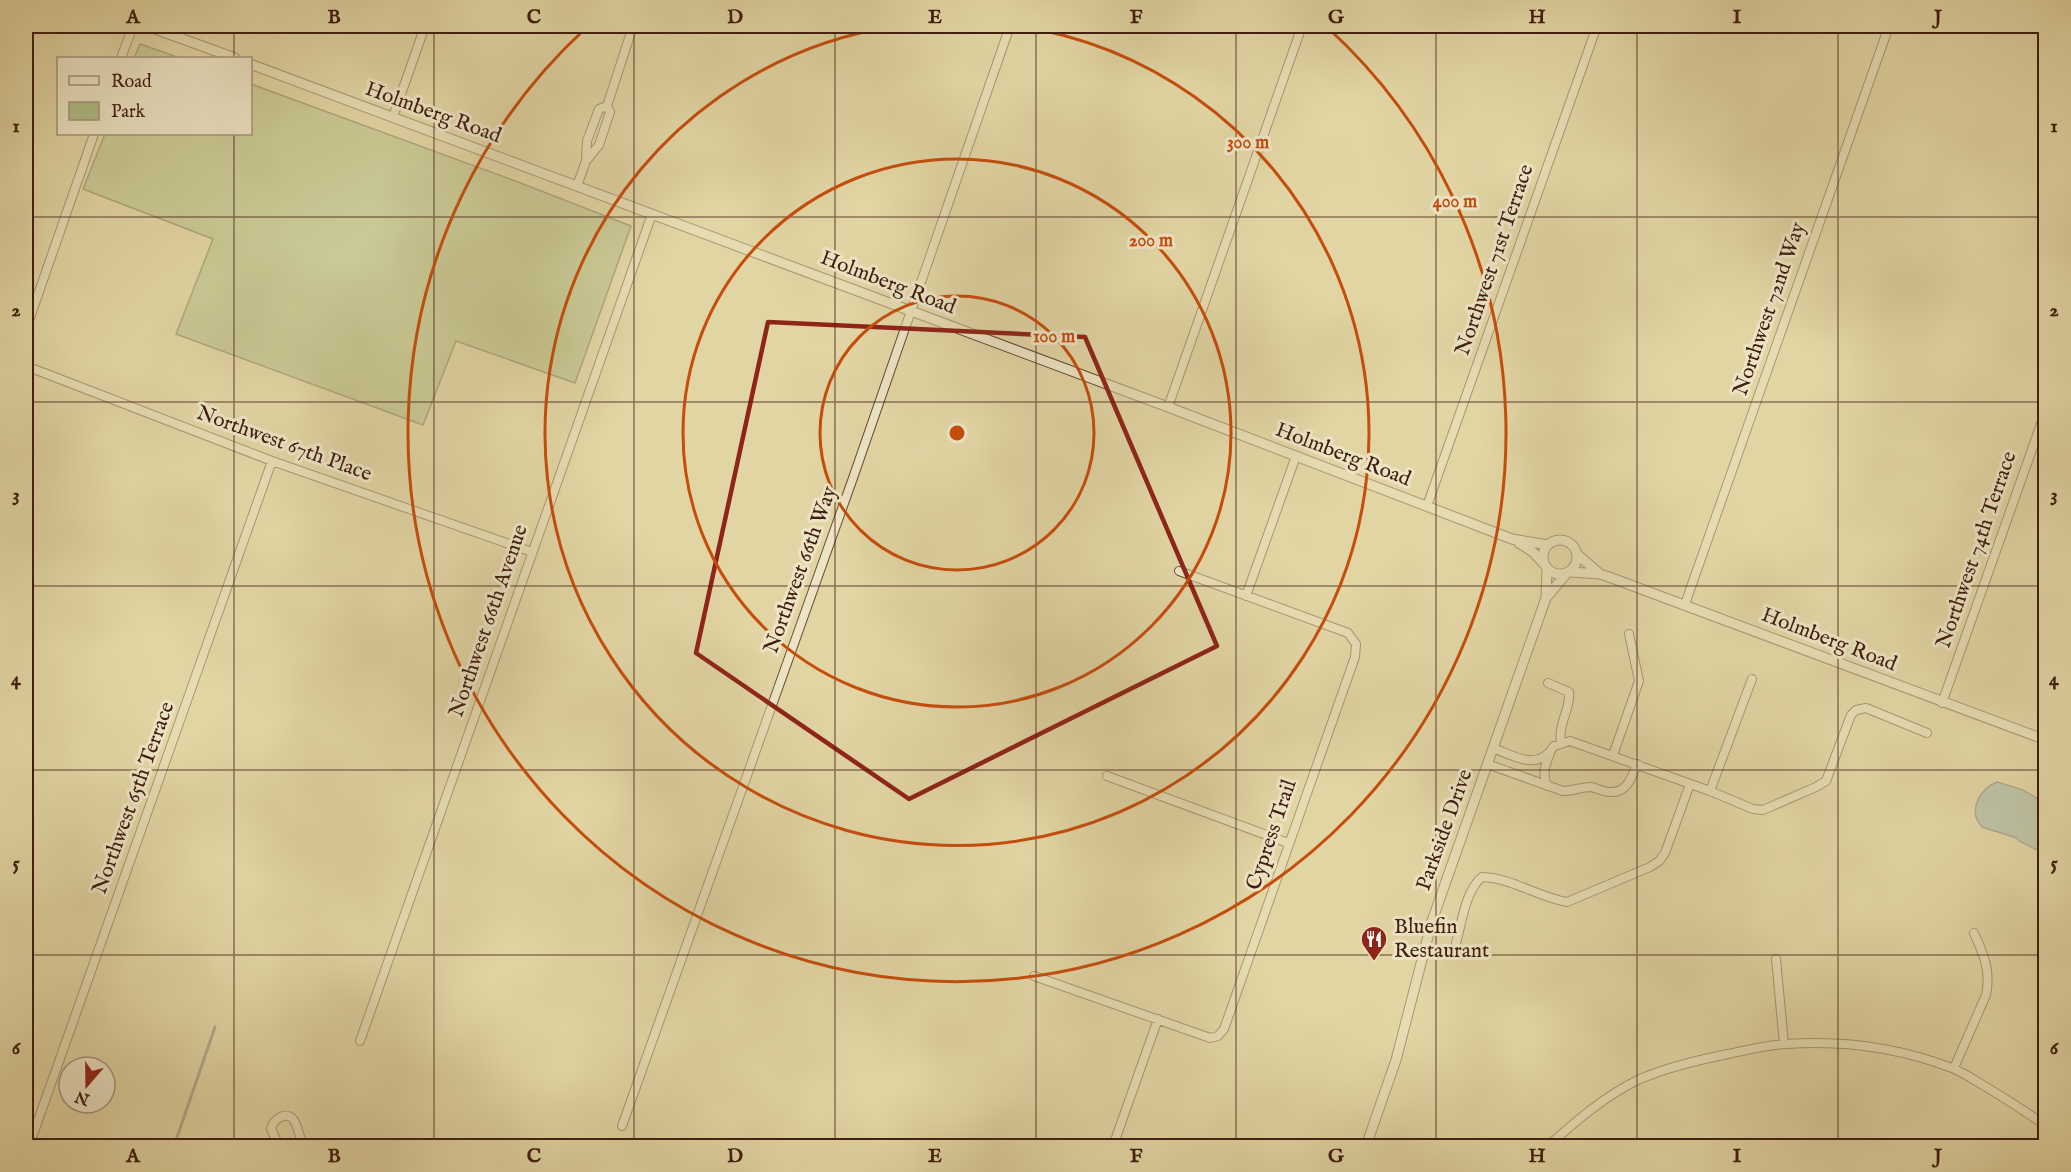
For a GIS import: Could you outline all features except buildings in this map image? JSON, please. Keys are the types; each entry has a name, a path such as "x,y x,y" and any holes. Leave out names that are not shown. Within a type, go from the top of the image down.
{"street":[{"path":"121,57 132,26"},
{"path":"147,26 232,57"},
{"path":"393,117 425,26"},
{"path":"586,161 599,145 603,135 610,112 607,106 633,26"},
{"name":"Northwest 66th Way","path":"622,1126 1010,26"},
{"path":"1167,406 1302,26"},
{"name":"Northwest 71st Terrace","path":"1427,506 1597,26"},
{"name":"Northwest 72nd Way","path":"1685,604 1889,26"},
{"name":"Holmberg Road","path":"252,65 1167,406 1512,538 1548,545"},
{"path":"577,186 586,161 587,141 599,109 607,106"},
{"path":"26,329 94,135"},
{"name":"Northwest 66th Avenue","path":"360,1041 652,214"},
{"name":"Northwest 67th Place","path":"26,366 272,461 532,552"},
{"name":"Northwest 74th Terrace","path":"1942,703 2046,410"},
{"path":"1179,572 1246,596 1296,456"},
{"name":"Northwest 65th Terrace","path":"30,1146 272,461"},
{"name":"Holmberg Road","path":"1512,538 1533,552 1546,567"},
{"path":"1563,540 1573,545 1578,555 1577,564 1568,573 1555,574 1546,567 1543,554 1552,542 1563,540"},
{"name":"Holmberg Road","path":"1578,555 1600,574"},
{"name":"Parkside Drive","path":"1366,1146 1396,1060 1432,921 1546,598 1546,567"},
{"name":"Holmberg Road","path":"1568,573 1600,574 2046,740"},
{"name":"Parkside Drive","path":"1546,598 1568,573"},
{"name":"Cypress Trail","path":"1158,1019 1210,1038 1218,1036 1224,1029 1355,657 1356,644 1348,633 1246,596"},
{"path":"1612,755 1640,681 1629,634"},
{"path":"1710,791 1752,679"},
{"path":"1548,683 1569,692 1570,699 1560,730 1562,743"},
{"path":"1547,786 1543,775 1550,753 1554,746 1570,741 1638,764 1753,809 1763,810 1826,781 1851,716 1856,710 1866,708 1927,733"},
{"path":"1493,748 1526,761 1536,760 1550,753"},
{"path":"1487,764 1563,791 1587,787 1609,792 1625,788 1630,783 1638,764"},
{"path":"1107,776 1288,843"},
{"path":"1456,943 1471,893 1475,883 1482,877 1495,878 1555,900 1567,902 1650,867 1659,861 1665,853 1690,784"},
{"path":"1954,1068 1986,995 1988,984 1986,958 1974,933"},
{"path":"1776,959 1784,1044"},
{"path":"1034,976 1158,1019 1113,1146"},
{"path":"1548,1146 1576,1121 1639,1080 1671,1067 1784,1044 1824,1043 1871,1047 1916,1056 1954,1068 2004,1097 2045,1125"},
{"path":"279,1146 271,1129 273,1122 280,1117 288,1116 293,1120 303,1146"},
{"path":"324,1146 348,1146"}],"highlighted area":[{"path":"768,322 1085,337 1217,646 909,799 696,653"}],"green space":[{"path":"140,44 177,57 134,57"},
{"path":"252,84 631,226 575,383 456,341 423,425 176,334 213,239 83,189 105,135 252,135"}],"water":[{"path":"1997,782 2023,790 2045,803 2045,854 2017,838 1982,827 1978,821 1976,808 1978,801 1985,790"}],"waterway":[{"path":"174,1146 215,1027"}],"place":[{"name":"Bluefin Restaurant","path":"1374,962"}]}
